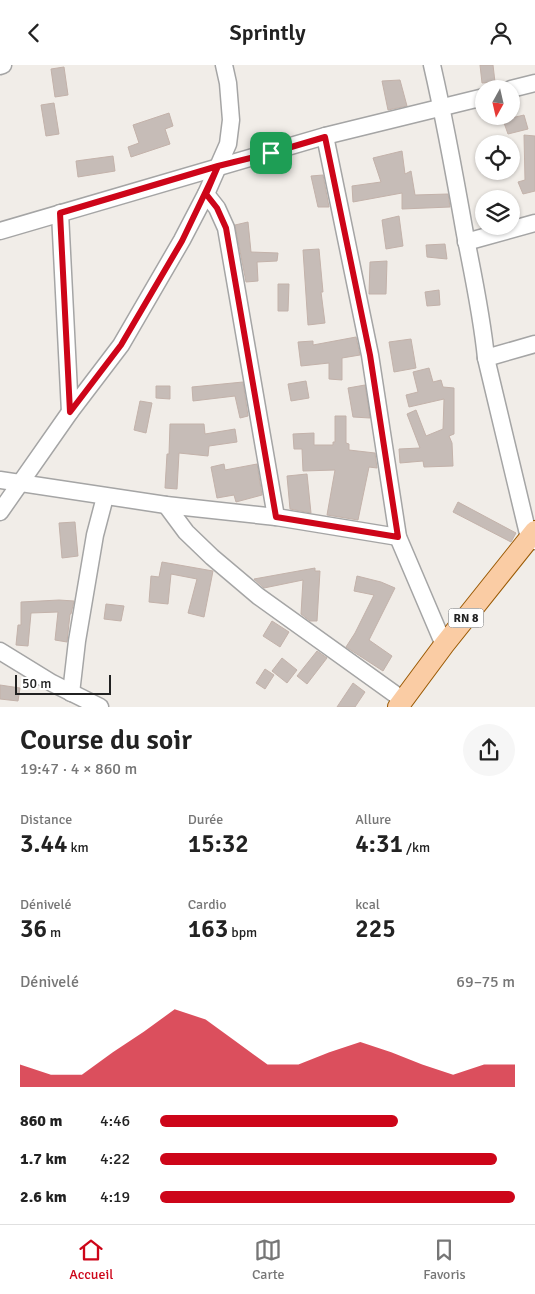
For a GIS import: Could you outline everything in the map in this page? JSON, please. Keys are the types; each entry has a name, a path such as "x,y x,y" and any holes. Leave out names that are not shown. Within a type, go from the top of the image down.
{"main road":[{"name":"RN 8","path":"401,703 444,645 533,537"}],"street":[{"path":"0,512 70,412 121,345 182,241 206,194 228,143 231,120 228,83 224,65"},
{"path":"432,65 442,107 486,358 533,537"},
{"path":"520,87 535,83"},
{"path":"0,231 218,166 475,99"},
{"path":"325,137 370,355 398,537 444,645"},
{"path":"206,194 217,208 226,228 276,517"},
{"path":"60,213 70,412"},
{"path":"466,242 535,223"},
{"path":"486,358 535,343"},
{"path":"0,480 105,497 276,517 398,537"},
{"path":"71,693 77,641 95,535 105,497"},
{"path":"166,505 186,532 212,557 258,595 401,703"},
{"path":"0,651 52,683 100,707"}],"building":[{"path":"480,65 493,65 495,80 482,80"},
{"path":"64,67 68,95 55,97 51,69"},
{"path":"400,80 407,106 388,110 382,81"},
{"path":"54,103 59,134 46,136 41,105"},
{"path":"169,113 173,126 165,129 170,144 131,157 128,147 139,143 133,125"},
{"path":"524,115 528,129 508,134 505,125 520,125 520,116"},
{"path":"524,135 535,136 535,191 523,194 518,182 525,180"},
{"path":"402,151 405,174 411,171 415,195 448,194 450,207 402,209 402,193 353,202 352,186 381,182 373,158"},
{"path":"113,156 115,171 78,177 76,161"},
{"path":"323,175 329,207 318,207 311,176"},
{"path":"399,216 403,246 386,249 382,220"},
{"path":"248,222 251,252 278,253 277,261 257,262 258,281 246,282 235,225"},
{"path":"445,244 447,259 427,257 426,245"},
{"path":"319,249 325,323 308,325 303,250"},
{"path":"387,261 386,294 369,294 370,262"},
{"path":"278,284 289,284 288,311 278,311"},
{"path":"439,290 440,305 427,306 425,292"},
{"path":"356,337 360,355 342,358 342,380 329,379 329,363 301,366 298,342 313,341 313,345"},
{"path":"411,339 416,368 394,372 389,342"},
{"path":"429,368 433,382 441,380 443,387 454,388 454,434 449,436 452,443 453,466 424,467 423,461 400,463 399,449 420,448 407,414 416,410 426,436 443,429 444,399 409,407 406,395 418,392 413,372"},
{"path":"306,381 309,398 291,401 288,384"},
{"path":"243,382 248,416 240,418 235,396 193,401 192,387"},
{"path":"365,385 370,418 353,417 348,388"},
{"path":"156,386 170,386 170,399 156,398"},
{"path":"140,401 152,403 146,433 134,430"},
{"path":"335,416 346,416 346,443 349,444 349,450 375,453 377,468 369,467 358,520 327,515 335,470 303,471 302,449 294,449 293,434 314,433 314,445 333,445 333,442 335,442"},
{"path":"170,424 204,424 205,434 235,429 237,442 209,446 208,456 179,453 177,489 165,488"},
{"path":"224,464 225,470 257,464 262,495 236,502 234,495 217,498 211,467"},
{"path":"307,474 311,513 290,509 287,476"},
{"path":"458,502 516,533 511,542 453,512"},
{"path":"75,522 78,556 62,558 59,523"},
{"path":"162,562 213,571 204,617 188,613 197,579 171,574 168,604 149,602 151,576 159,577"},
{"path":"315,568 315,571 320,571 317,621 310,621 301,614 303,580 264,588 254,579"},
{"path":"357,576 381,582 395,588 369,640 392,656 383,671 346,647 374,595 354,591"},
{"path":"74,601 70,614 67,642 55,640 58,612 31,613 28,646 16,645 18,625 21,625 21,602"},
{"path":"106,604 124,606 121,621 104,619"},
{"path":"272,621 289,632 280,647 263,636"},
{"path":"317,651 327,658 307,684 297,676"},
{"path":"282,658 297,670 287,683 272,671"},
{"path":"265,669 274,675 265,689 256,683"},
{"path":"353,683 365,692 355,707 337,707"},
{"path":"0,685 20,688 18,701 0,699"}],"route":[{"path":"271,153 218,166 182,241 121,345 70,412 60,213 218,166 206,194 217,208 226,228 276,517 398,537 370,355 325,137 271,153"}]}
